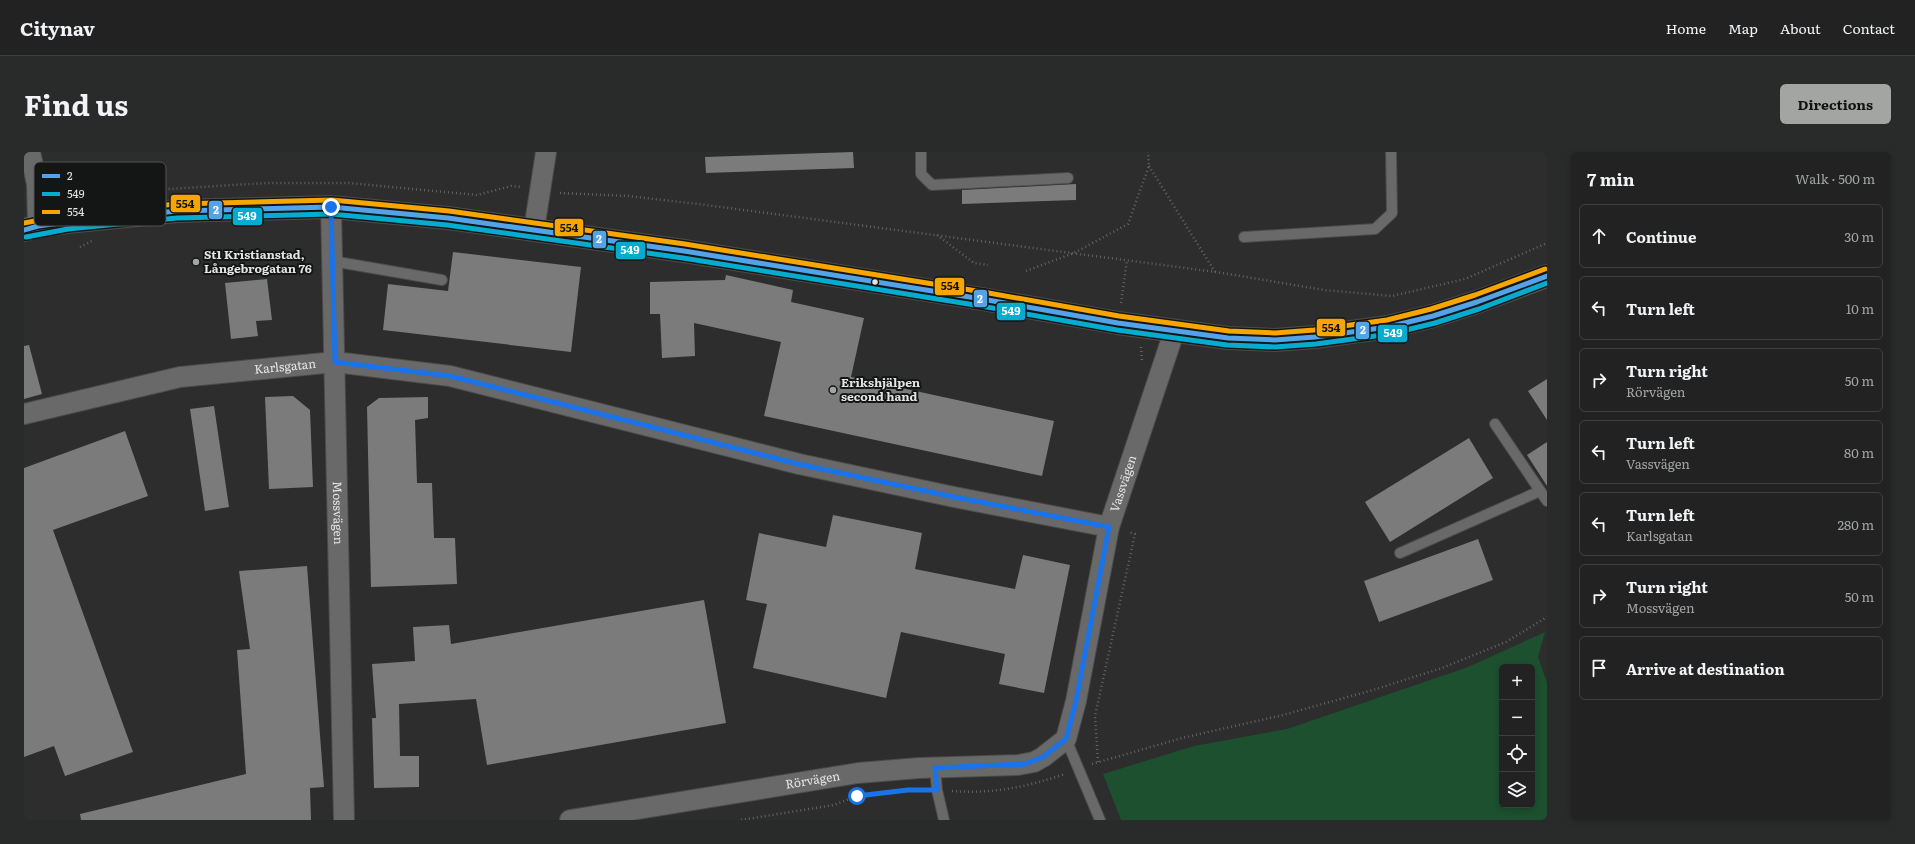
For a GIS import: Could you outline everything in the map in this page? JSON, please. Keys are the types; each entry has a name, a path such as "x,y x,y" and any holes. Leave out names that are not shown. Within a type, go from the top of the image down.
{"main road":[{"path":"166,213 331,207 448,218 684,251 1174,332 1228,338 1274,340 1314,337 1388,326 1433,316 1514,289 1547,276"},
{"path":"31,228 49,226"}],"street":[{"path":"30,152 34,170"},
{"path":"534,230 546,152"},
{"path":"31,228 34,206"},
{"name":"Mossvägen","path":"331,207 344,820"},
{"name":"Vassvägen","path":"1060,744 1076,701 1109,527 1174,332"},
{"name":"Karlsgatan","path":"24,414 180,376 335,362 450,376 798,464 954,497 1109,527"},
{"name":"Rörvägen","path":"570,820 596,818 858,773 1018,765 1034,762 1060,744"}],"lane":[{"path":"921,152 921,174 932,185 1068,178"},
{"path":"1244,237 1375,229 1392,213 1391,152"},
{"path":"332,261 442,280"},
{"path":"1495,424 1547,501"},
{"path":"1400,554 1540,491"},
{"path":"1060,744 1079,769 1100,820"},
{"path":"935,768 937,790 944,820"}],"path":[{"path":"1026,271 1074,253 1128,224 1149,166 1148,152"},
{"path":"1149,166 1216,272"},
{"path":"166,189 267,183 349,183 478,195 511,186 565,194 628,196 937,234 1216,272 1324,290 1392,296 1465,279 1547,244"},
{"path":"937,234 974,263 988,265"},
{"path":"80,247 98,238"},
{"path":"908,790 970,792 1015,788 1035,784 1098,762 1182,738 1282,715 1372,690 1442,668 1506,642 1547,617"},
{"path":"741,820 834,805 857,796 893,791"}],"green space":[{"path":"1545,632 1538,657 1547,683 1547,820 1121,820 1103,774 1194,746 1287,729 1468,667"}],"building":[{"path":"853,152 854,168 706,173 705,157"},
{"path":"1076,184 1076,200 962,204 962,190"},
{"path":"453,252 581,267 571,352 383,330 388,284 448,291"},
{"path":"726,275 793,290 791,302 864,318 851,377 1054,421 1042,476 764,416 781,342 694,323 695,356 662,358 660,314 650,314 650,282 725,280"},
{"path":"267,279 272,320 256,321 258,336 231,339 225,283"},
{"path":"29,345 42,394 24,399 24,346"},
{"path":"1547,379 1547,420 1528,391"},
{"path":"293,396 310,410 313,487 269,489 265,397"},
{"path":"428,397 428,418 415,420 417,483 432,483 434,538 455,538 457,584 371,587 367,407 379,398"},
{"path":"214,406 229,507 205,511 190,409"},
{"path":"125,431 148,496 53,530 133,752 65,776 54,746 24,757 24,468"},
{"path":"1469,438 1493,478 1390,542 1365,502"},
{"path":"1547,442 1547,486 1527,455"},
{"path":"833,515 922,533 915,569 1015,589 1023,555 1070,565 1044,693 999,684 1005,654 901,632 886,698 753,668 767,604 746,600 759,533 826,547"},
{"path":"1478,539 1493,580 1379,622 1364,581"},
{"path":"307,566 324,787 310,788 311,820 81,820 80,814 246,774 237,650 250,649 239,571"},
{"path":"704,600 726,723 487,765 476,699 399,704 400,756 419,756 419,787 374,788 372,718 376,718 372,664 415,661 413,627 449,625 451,644"}],"transit line":[{"name":"554","path":"166,205 332,200 449,211 685,244 983,292 1119,316 1229,331 1275,333 1314,330 1387,320 1431,309 1475,295 1545,269"},
{"name":"2","path":"166,212 331,207 448,218 684,251 982,299 1118,323 1228,338 1275,340 1315,337 1388,327 1433,316 1477,302 1547,276"},
{"name":"549","path":"166,219 331,214 447,225 683,258 981,306 1117,330 1227,345 1275,347 1316,344 1390,334 1435,323 1479,309 1547,283"},
{"name":"554","path":"24,223 34,221"},
{"name":"2","path":"24,230 38,226"},
{"name":"549","path":"26,237 68,229 98,226"}],"place":[{"name":"St1 Kristianstad, Långebrogatan 76","path":"196,262"},
{"name":"Erikshjälpen second hand","path":"833,390"}],"route":[{"path":"331,207 335,362 450,376 798,464 954,497 1109,527 1076,701 1066,739 1043,757 1034,762 1025,764 935,768 937,790 908,790 857,796"}]}
